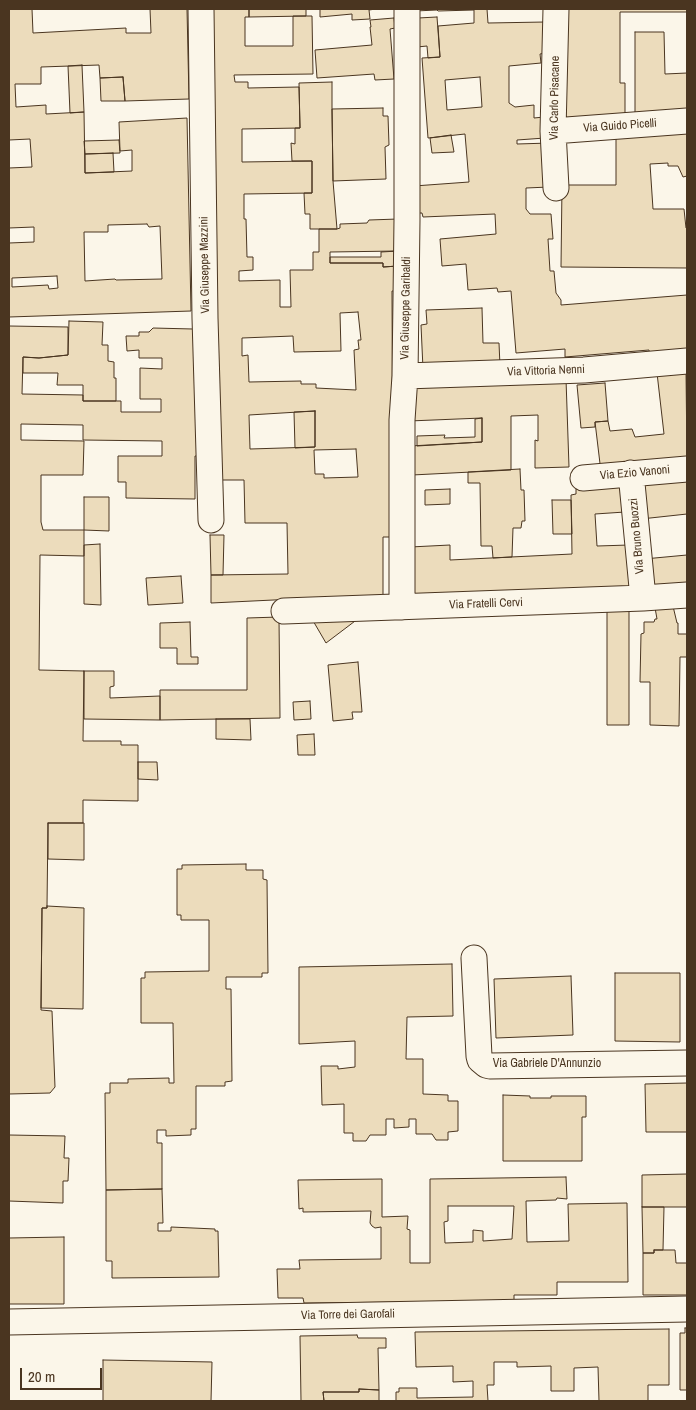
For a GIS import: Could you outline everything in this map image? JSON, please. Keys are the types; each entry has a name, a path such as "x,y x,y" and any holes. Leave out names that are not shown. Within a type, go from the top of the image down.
{"street":[{"name":"Via Giuseppe Mazzini","path":"201,9 211,520"},
{"name":"Via Giuseppe Garibaldi","path":"402,607 402,420 406,376 407,9"},
{"name":"Via Carlo Pisacane","path":"556,9 554,130 556,188"},
{"name":"Via Guido Picelli","path":"554,130 687,121"},
{"name":"Via Vittoria Nenni","path":"406,376 584,370 687,361"},
{"name":"Via Ezio Vanoni","path":"583,478 687,469"},
{"name":"Via Bruno Buozzi","path":"632,473 644,598"},
{"name":"Via Fratelli Cervi","path":"284,611 687,595"},
{"name":"Via Gabriele D'Annunzio","path":"474,958 479,1056 480,1060 486,1065 687,1063"},
{"name":"Via Torre dei Garofali","path":"9,1322 687,1309"}],"building":[{"path":"9,9 32,9 33,33 126,28 126,33 151,33 150,9 187,9 189,99 125,101 123,77 100,78 99,65 41,67 41,84 15,84 16,107 46,105 46,114 84,112 85,173 132,171 132,150 120,151 119,122 187,118 191,311 9,317 9,243 34,242 34,227 9,228 9,168 32,167 30,139 9,140","holes":["147,224 149,227 160,226 162,279 85,281 84,232 108,232 108,225","57,276 58,288 49,289 48,285 12,287 12,278"]},
{"path":"203,9 249,9 249,17 245,17 245,46 293,46 293,16 312,16 313,74 234,75 235,82 248,82 248,88 299,87 300,128 242,129 242,162 312,161 312,193 244,194 247,257 253,257 253,270 239,271 239,281 280,280 280,307 291,307 290,270 313,270 313,252 319,252 319,229 337,229 340,228 340,224 367,223 369,220 398,219 398,251 330,252 330,263 383,263 383,267 398,266 398,291 392,291 393,537 383,537 383,597 211,603 211,575 288,574 287,523 245,523 244,480 220,480","holes":["358,312 361,340 358,340 359,349 354,350 356,390 316,388 316,384 301,384 301,381 249,382 248,355 242,356 242,338 293,336 294,352 341,351 340,313","315,411 315,447 250,449 249,415","356,449 358,477 324,478 324,474 315,474 314,450"]},
{"path":"249,9 306,9 306,16 249,17"},
{"path":"320,9 376,9 369,10 370,19 352,20 352,14 320,17"},
{"path":"415,9 474,9 474,10 415,11"},
{"path":"474,9 487,9 488,23 545,22 546,53 540,54 541,63 509,66 509,103 515,107 534,105 534,118 544,117 545,138 517,140 517,144 550,143 549,187 526,188 526,209 530,214 551,214 553,239 548,239 550,271 554,271 556,293 561,300 561,305 687,295 687,354 650,357 649,350 565,357 565,349 516,353 511,291 498,292 497,288 468,290 466,264 442,266 440,239 496,234 495,214 423,217 422,213 416,213 414,186 469,182 465,134 428,138 422,58 440,57 438,26 474,23","holes":["480,77 482,107 447,110 445,80"]},
{"path":"561,9 687,9 687,12 620,12 620,83 625,83 625,125 562,125"},
{"path":"437,17 440,57 428,58 427,46 417,47 418,18"},
{"path":"394,18 395,28 390,29 394,79 375,80 374,74 317,78 315,50 372,45 370,20"},
{"path":"635,32 664,32 665,74 687,73 687,113 635,116"},
{"path":"82,65 84,112 70,113 68,66"},
{"path":"123,77 125,101 101,101 100,78"},
{"path":"332,82 333,181 337,229 310,229 310,214 305,214 304,193 312,193 312,161 292,161 291,143 295,144 295,128 300,128 299,83"},
{"path":"383,108 383,116 388,116 389,145 385,147 386,179 333,181 332,109"},
{"path":"687,131 687,176 683,177 678,166 668,166 668,163 650,164 653,209 684,209 687,228 687,268 561,267 562,185 616,185 616,136"},
{"path":"451,135 454,152 432,153 430,138"},
{"path":"119,140 120,153 85,154 84,141"},
{"path":"113,153 114,172 85,173 85,154"},
{"path":"398,251 398,266 383,267 383,263 330,263 330,257 381,257 381,252"},
{"path":"482,308 483,343 499,343 500,366 423,369 421,325 427,324 426,310"},
{"path":"69,321 103,322 102,345 108,345 108,361 114,362 116,401 83,401 83,385 57,385 58,373 23,373 23,357 39,358 68,355"},
{"path":"9,326 68,327 68,355 39,358 23,357 22,394 83,395 83,401 121,401 121,412 161,412 161,399 140,399 140,368 162,369 162,358 139,358 139,350 127,351 126,336 139,336 139,332 149,332 153,328 193,329 199,456 195,456 195,499 126,498 126,482 118,482 118,456 162,456 162,441 83,440 83,425 21,424 21,440 84,441 83,475 41,475 41,522 43,530 84,530 84,556 40,555 39,670 84,671 83,741 121,741 121,745 138,745 138,801 83,800 83,823 48,823 47,908 42,908 41,1010 52,1011 55,1087 50,1093 9,1094"},
{"path":"686,370 687,461 601,472 595,422 608,421 610,431 632,429 635,437 664,434 657,373"},
{"path":"566,379 569,467 535,468 535,440 538,441 538,415 511,416 511,470 412,475 410,446 482,442 482,418 409,421 410,388"},
{"path":"605,383 608,421 595,422 595,427 581,428 577,385"},
{"path":"315,411 315,447 295,448 294,412"},
{"path":"482,418 482,442 417,446 417,436 445,435 444,438 475,437 475,419"},
{"path":"520,469 521,490 524,490 525,521 522,521 521,528 513,528 512,557 493,558 492,546 481,546 480,483 468,483 468,472"},
{"path":"687,478 687,514 641,519 637,484"},
{"path":"622,484 625,512 595,514 597,546 629,545 630,589 411,597 410,547 450,545 450,560 572,554 571,495 576,494 576,489"},
{"path":"450,489 450,504 425,505 425,490"},
{"path":"84,497 109,497 109,531 84,530"},
{"path":"552,500 571,500 572,534 553,534"},
{"path":"210,535 224,535 223,575 211,575"},
{"path":"100,544 101,605 84,604 84,545"},
{"path":"687,555 687,585 648,588 644,559"},
{"path":"181,576 183,603 148,605 146,578"},
{"path":"654,602 672,602 678,623 678,634 687,634 687,657 680,657 679,726 650,725 650,682 640,682 641,634 644,633 644,622 654,622 657,619"},
{"path":"607,604 629,604 629,725 607,725"},
{"path":"367,612 326,643 312,619"},
{"path":"279,617 280,718 160,720 160,690 247,690 247,618"},
{"path":"190,622 191,657 198,657 198,664 177,664 177,648 160,648 160,623"},
{"path":"358,662 362,712 352,712 353,719 333,721 328,665"},
{"path":"84,671 114,671 114,686 110,687 110,698 160,696 160,720 84,719"},
{"path":"310,701 311,719 294,720 293,702"},
{"path":"216,719 250,719 251,740 216,739"},
{"path":"314,734 315,755 298,755 297,735"},
{"path":"138,762 157,762 158,780 138,779"},
{"path":"48,823 84,823 84,860 48,859"},
{"path":"246,864 246,870 263,870 263,879 267,880 268,973 262,973 262,977 226,977 226,989 231,989 232,1081 225,1082 225,1086 196,1086 196,1129 191,1129 191,1135 166,1136 166,1130 157,1130 157,1143 162,1143 162,1189 106,1190 105,1093 110,1093 110,1083 128,1083 128,1079 169,1078 169,1083 174,1083 173,1023 141,1023 141,978 145,978 145,972 209,971 209,920 181,920 181,915 177,915 177,869 182,869 182,865"},
{"path":"47,906 84,908 83,1009 41,1008 42,908 47,908"},
{"path":"452,964 453,1016 407,1017 406,1059 423,1059 423,1094 448,1095 448,1101 458,1101 458,1131 448,1132 448,1140 436,1140 432,1134 416,1134 416,1119 409,1119 409,1127 394,1128 394,1119 386,1119 386,1135 370,1135 366,1141 353,1141 353,1133 344,1133 344,1104 322,1105 321,1066 338,1066 338,1069 355,1067 355,1041 299,1044 299,967"},
{"path":"615,973 680,973 680,1042 615,1041"},
{"path":"571,976 573,1035 496,1038 494,979"},
{"path":"687,1083 687,1132 646,1132 645,1084"},
{"path":"503,1095 530,1096 530,1098 586,1096 586,1117 582,1117 582,1161 503,1161"},
{"path":"9,1135 65,1136 64,1158 69,1158 68,1181 63,1181 63,1203 9,1201"},
{"path":"687,1174 687,1207 642,1207 642,1175"},
{"path":"566,1177 567,1199 526,1201 527,1242 569,1241 568,1204 627,1203 628,1282 557,1282 557,1295 514,1295 514,1301 304,1303 303,1298 278,1298 277,1269 300,1269 299,1260 381,1259 381,1227 375,1228 370,1223 371,1211 303,1212 303,1208 299,1209 298,1180 382,1179 382,1217 408,1216 407,1229 410,1230 410,1263 430,1263 430,1179","holes":["448,1206 514,1206 512,1239 483,1241 483,1231 473,1230 473,1242 445,1243 444,1222 448,1221"]},
{"path":"162,1189 163,1223 158,1223 158,1231 171,1231 171,1227 215,1229 215,1231 218,1231 219,1277 112,1278 112,1261 106,1261 106,1190"},
{"path":"642,1207 664,1207 663,1250 654,1250 654,1253 643,1253"},
{"path":"64,1237 64,1304 9,1304 9,1238"},
{"path":"654,1250 675,1250 676,1263 687,1263 687,1295 643,1295 643,1253 654,1253"},
{"path":"685,1328 687,1328 687,1390 680,1390 680,1333 685,1333"},
{"path":"669,1329 669,1385 648,1385 648,1401 599,1401 598,1367 574,1368 574,1391 551,1391 551,1366 517,1367 517,1362 494,1362 494,1385 487,1385 488,1401 396,1401 396,1392 399,1392 399,1388 417,1388 417,1398 473,1397 473,1381 453,1382 453,1366 416,1367 415,1332"},
{"path":"357,1335 358,1338 386,1338 386,1348 378,1348 379,1390 359,1389 359,1392 323,1392 324,1401 301,1401 300,1336"},
{"path":"103,1360 212,1362 211,1401 103,1401"},
{"path":"359,1389 379,1390 379,1401 324,1401 323,1392 359,1392"}]}
